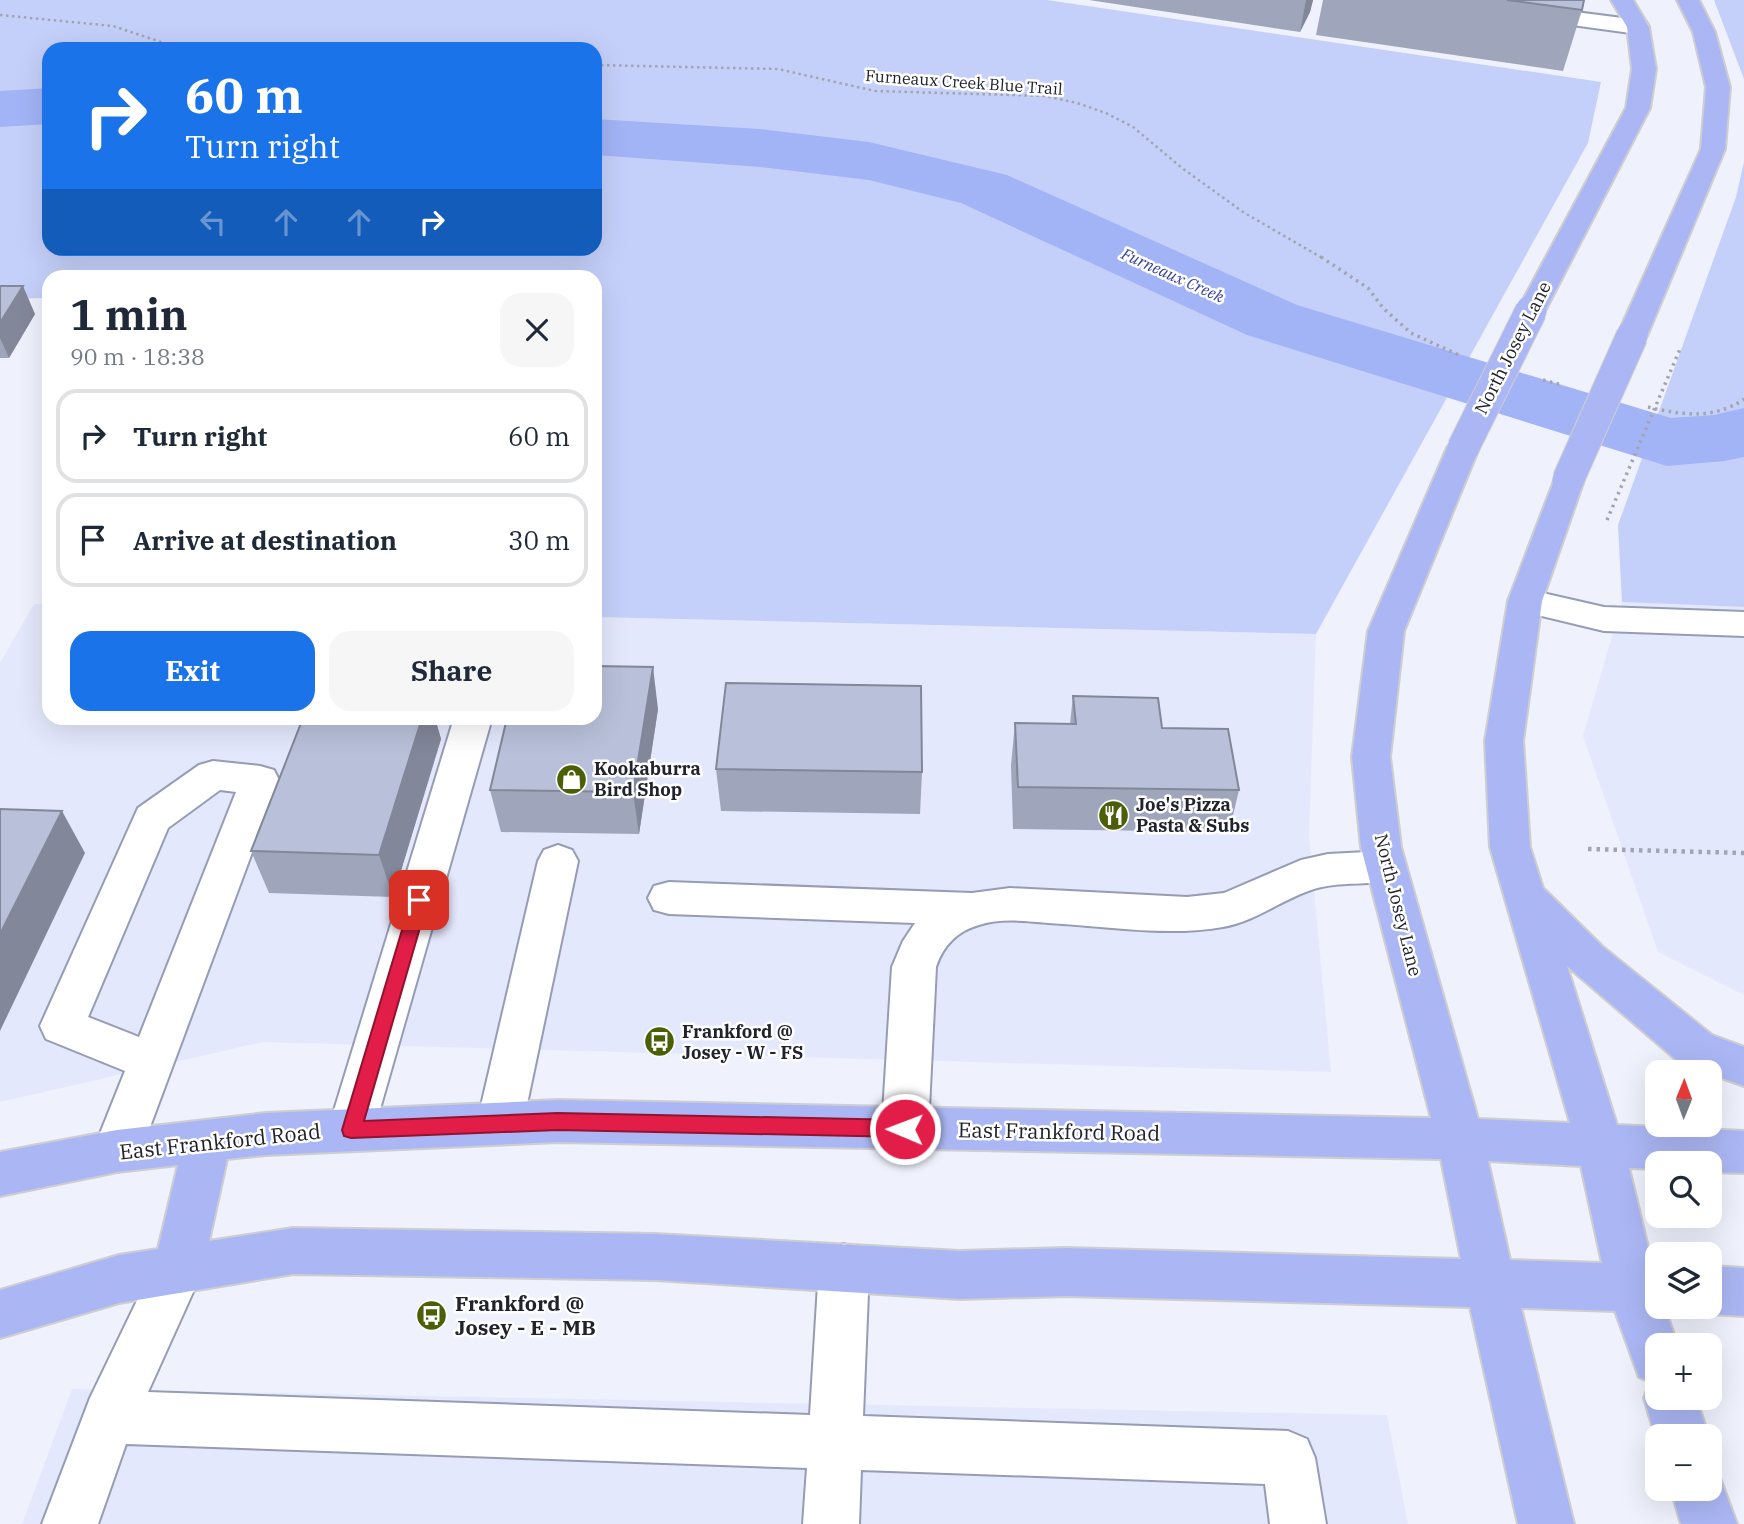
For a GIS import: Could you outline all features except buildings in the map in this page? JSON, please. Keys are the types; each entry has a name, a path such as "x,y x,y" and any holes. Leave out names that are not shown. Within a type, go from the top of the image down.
{"main road":[{"name":"North Josey Lane","path":"1546,1524 1490,1284 1460,1139 1381,847 1371,757 1386,631 1463,448 1531,311 1638,108 1644,69 1638,27 1622,0"},
{"path":"0,1314 119,1279 293,1251 655,1257 960,1275 1066,1272 1645,1287 1510,847 1504,741 1525,601 1568,480 1713,149 1718,87 1704,32 1688,0"},
{"path":"1638,27 1704,32"},
{"path":"1524,895 1588,959 1696,1049 1744,1067"},
{"name":"East Frankford Road","path":"0,1174 117,1151 266,1134 558,1121 1460,1139 1744,1152"},
{"path":"178,1270 207,1142"},
{"path":"1722,1291 1744,1292"},
{"path":"1702,1501 1709,1524"}],"lane":[{"path":"1433,0 1638,27"},
{"path":"1525,601 1604,619 1744,624"},
{"path":"351,1130 471,725"},
{"path":"117,1151 260,780 213,775 152,819 62,1026 150,1061"},
{"path":"500,1123 558,861"},
{"path":"669,898 973,909 1010,904 1199,913 1224,910 1254,900 1301,876 1328,870 1386,867"},
{"path":"905,1129 914,967 924,942 943,923 973,909"},
{"path":"831,1524 844,1268"},
{"path":"70,1524 109,1417 178,1270"},
{"path":"109,1417 1288,1458 1298,1524"}],"path":[{"path":"0,15 113,26 162,42"},
{"name":"Furneaux Creek Blue Trail","path":"602,65 778,69 875,91 1045,96 1077,103 1106,113 1133,127 1182,168 1243,212 1368,288 1384,309 1411,333 1469,360"},
{"path":"1608,520 1680,349"},
{"path":"1533,377 1571,387"},
{"path":"1636,404 1675,414 1707,414 1734,408 1744,399"},
{"path":"1588,849 1744,853"}],"shaded area":[{"path":"0,0 1047,0 1601,82 1588,143 1316,634 602,617 602,270 42,270 42,298 0,299"},
{"path":"1714,0 1744,0 1744,79"},
{"path":"1744,162 1744,607 1622,602 1618,525 1736,197"},
{"path":"1622,602 1744,607 1744,995 1658,952 1583,736"},
{"path":"34,604 42,604 42,725 602,725 602,617 1316,634 1309,836 1331,1072 263,1042 0,1102 0,663"},
{"path":"72,1389 1387,1415 1408,1524 22,1524"}],"waterway":[{"name":"Furneaux Creek","path":"0,109 42,106"},
{"name":"Furneaux Creek","path":"602,137 760,148 869,161 984,189 1272,320 1667,442 1725,438 1744,431"}],"place":[{"name":"Kookaburra Bird Shop","path":"571,779"},
{"name":"Joe's Pizza Pasta & Subs","path":"1113,815"},
{"name":"Frankford @ Josey - W - FS","path":"659,1042"},
{"name":"Frankford @ Josey - E - MB","path":"432,1316"}],"route":[{"path":"419,900 351,1130 558,1121 905,1129"}]}
